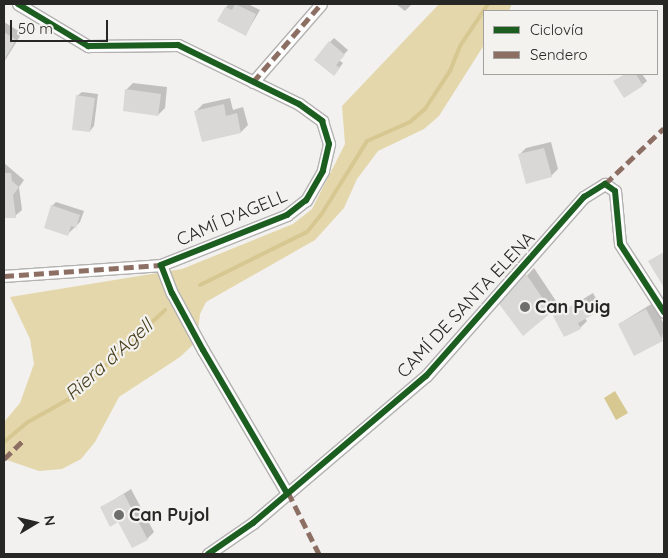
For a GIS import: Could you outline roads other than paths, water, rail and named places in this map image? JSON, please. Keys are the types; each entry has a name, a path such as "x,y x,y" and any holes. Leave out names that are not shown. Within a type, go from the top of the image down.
{"street":[{"name":"CAMÍ D'AGELL","path":"18,4 88,46 178,45 299,104 322,121 329,144 323,171 306,200 287,214 161,265 172,293 203,350 287,493"},
{"path":"253,82 321,4"},
{"name":"CAMÍ DE SANTA ELENA","path":"208,554 253,523 426,376 584,197 605,184 615,191 620,244 664,312"},
{"path":"4,276 161,265"}],"waterway":[{"name":"Riera d'Agell","path":"484,10 488,4"},
{"name":"Riera d'Agell","path":"200,285 307,232 321,215 367,141 410,122 425,109 450,71 460,46 483,12"},
{"name":"Riera d'Agell","path":"4,442 28,422 71,398 165,310"}],"place":[{"name":"Can Puig","path":"525,307"},
{"name":"Can Pujol","path":"119,515"}]}
